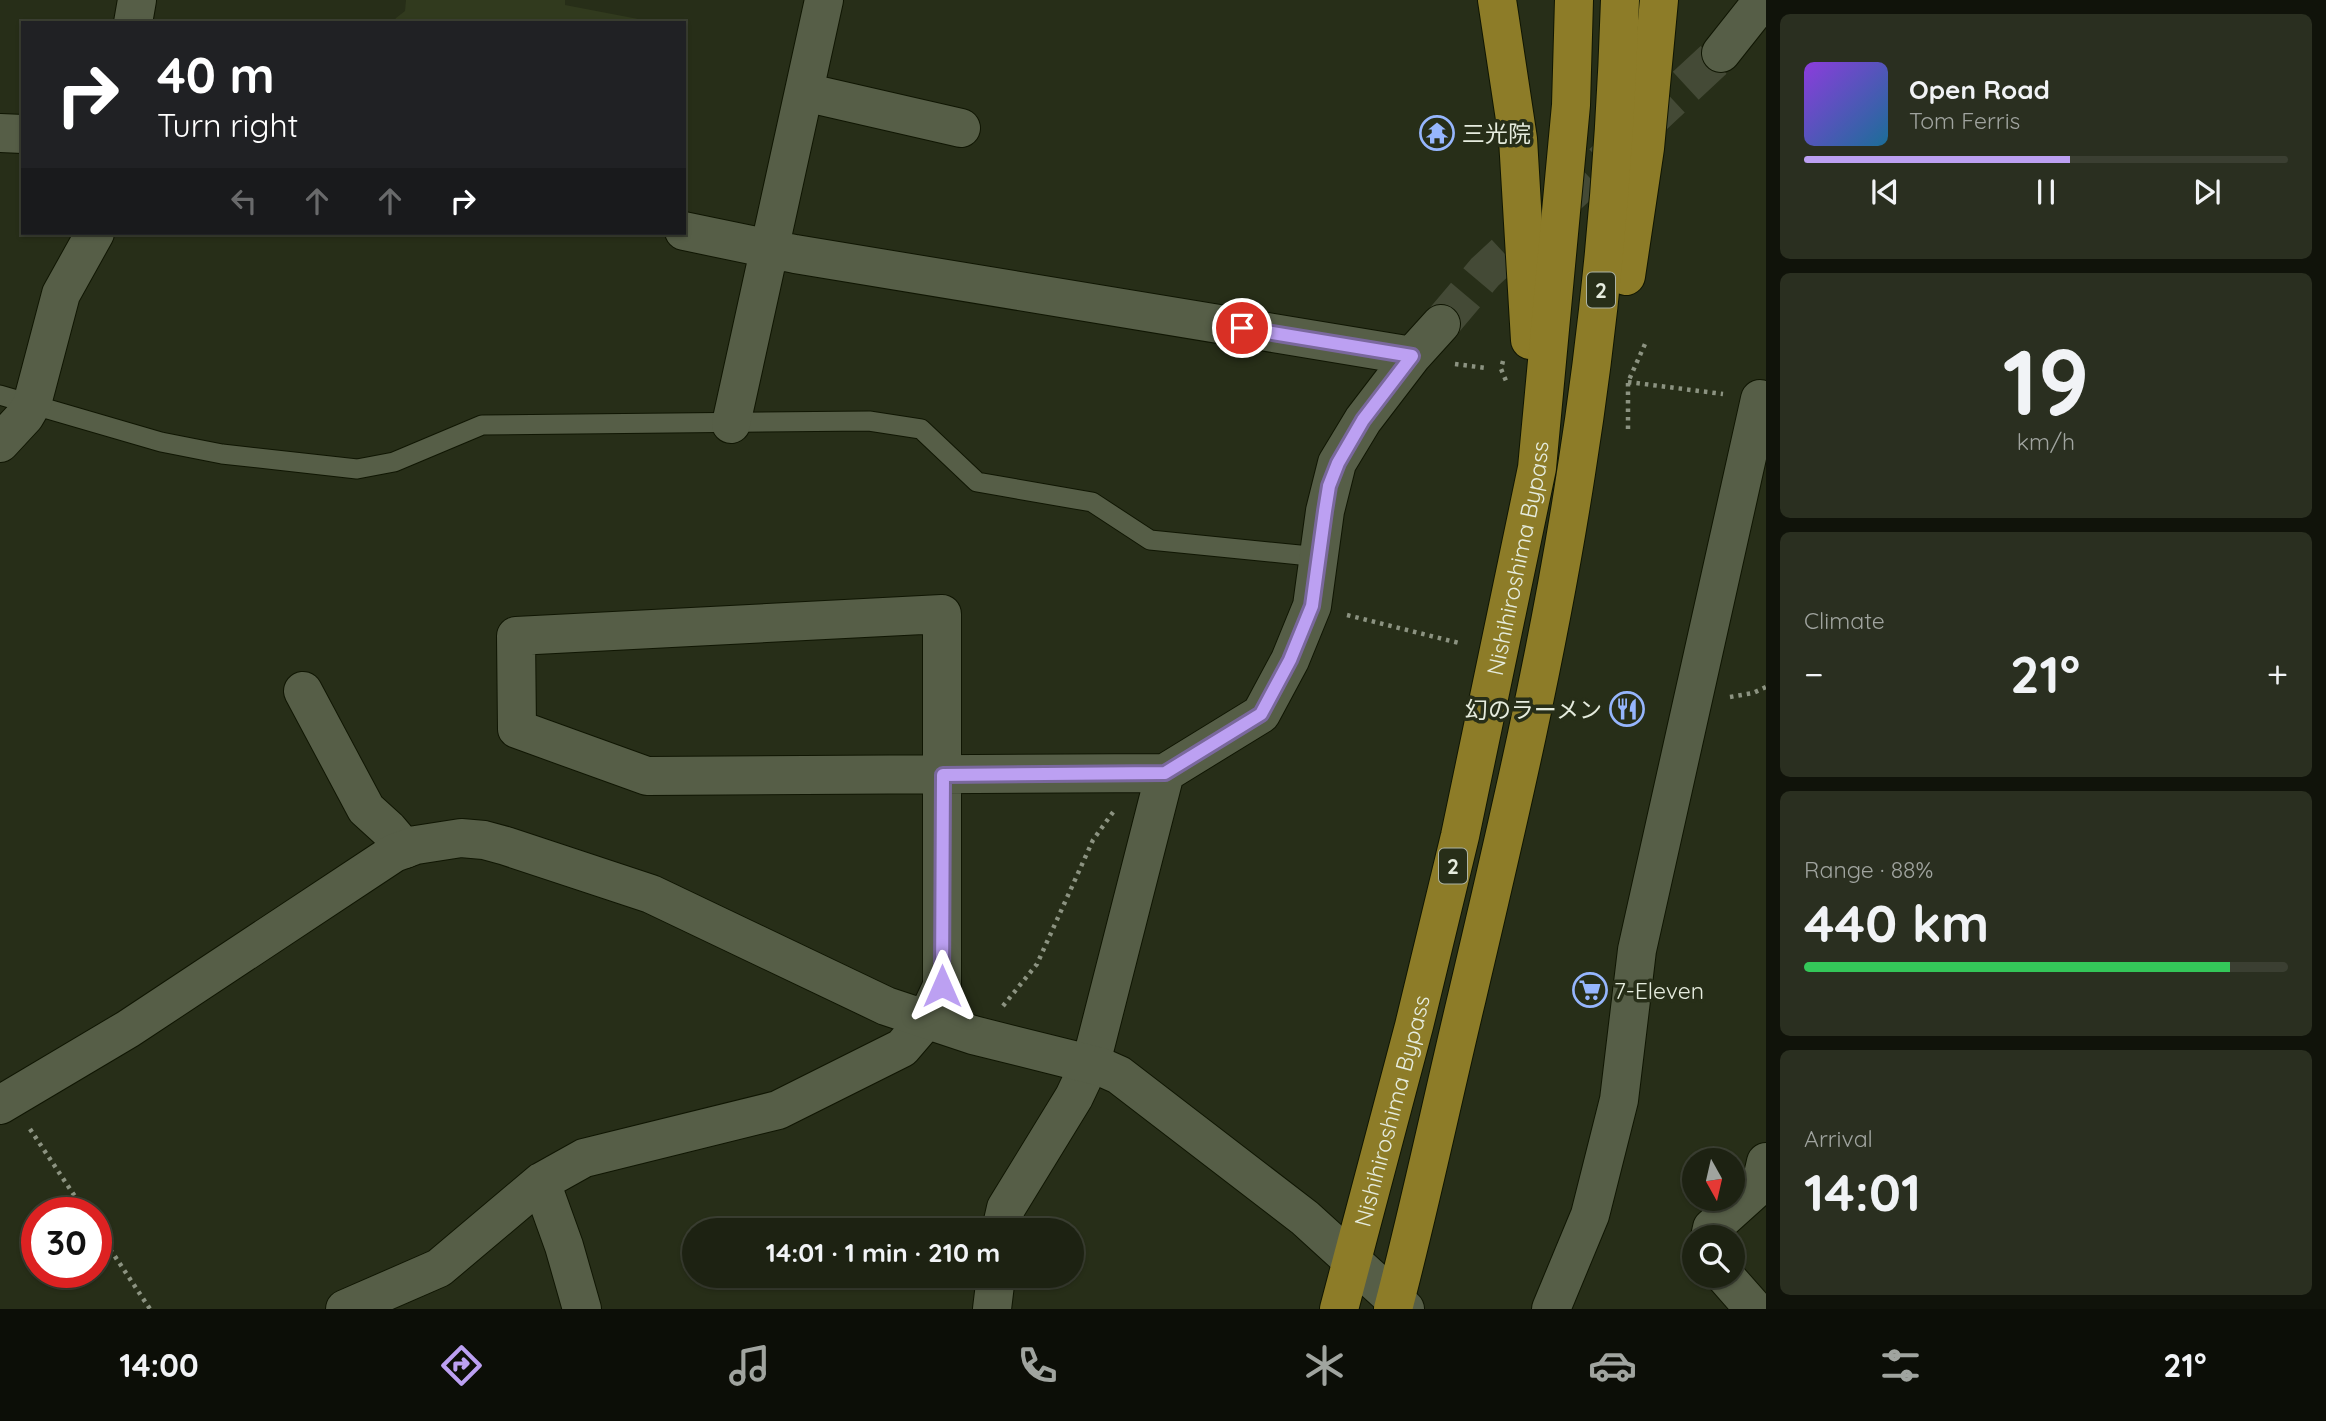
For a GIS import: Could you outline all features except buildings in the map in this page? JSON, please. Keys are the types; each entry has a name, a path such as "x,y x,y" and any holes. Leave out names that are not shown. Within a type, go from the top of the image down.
{"highway":[{"path":"1497,0 1518,139 1537,468"},
{"name":"Nishihiroshima Bypass","path":"1339,1309 1414,1026 1457,849 1537,468 1571,106 1573,0"},
{"name":"Nishihiroshima Bypass","path":"1397,1306 1503,845 1558,577 1584,424 1603,270 1612,166 1620,0"},
{"path":"1558,577 1605,382 1630,252 1645,148 1659,0"}],"street":[{"path":"133,21 137,0"},
{"path":"731,424 824,0"},
{"path":"1721,53 1763,0"},
{"path":"804,92 961,128"},
{"path":"0,133 21,134"},
{"path":"686,231 770,249 1412,356"},
{"path":"0,443 25,416 16,400 61,294 94,235"},
{"path":"345,1309 439,1268 541,1181 584,1158 778,1110 902,1048 926,1020 942,986 943,775 942,614 516,636 517,729 647,776 943,775 1165,773 1261,714 1290,660 1312,606 1329,486 1338,463 1363,420 1412,356 1441,324"},
{"path":"1551,1309 1590,1215 1619,1100 1637,950 1760,399"},
{"path":"303,691 366,809 405,849"},
{"path":"1004,1218 1006,1208 1073,1097 1089,1065 1098,1039 1165,773"},
{"path":"5,1102 128,1029 375,864 405,849 438,840 484,840 632,886 836,984 926,1020 1110,1071 1127,1080 1305,1218 1397,1306"},
{"path":"1715,1225 1761,1184 1766,1162"},
{"path":"541,1181 582,1309"},
{"path":"992,1309 995,1288"},
{"path":"1736,1288 1754,1309"}],"lane":[{"path":"16,400 173,444 222,454 357,469 394,462 482,425 869,421 920,429 977,482 1092,502 1150,540 1320,557"}],"path":[{"path":"1628,429 1628,382 1645,344"},
{"path":"1506,351 1501,369 1508,387"},
{"path":"1628,382 1760,399"},
{"path":"1312,606 1459,643"},
{"path":"973,1035 1009,999 1037,964 1093,840 1117,807"},
{"path":"5,1102 74,1197"},
{"path":"112,1252 150,1309"}],"shaded area":[{"path":"406,0 565,0 565,5 649,21 394,21 405,11"}],"tunnel":[{"path":"1441,324 1485,272 1721,53"}],"place":[{"name":"三光院","path":"1437,133"},
{"name":"幻のラーメン","path":"1627,709"},
{"name":"7-Eleven","path":"1590,990"}],"route":[{"path":"942,986 943,775 1165,773 1261,714 1290,660 1312,606 1329,486 1338,463 1349,440 1412,356 1242,328"}]}
